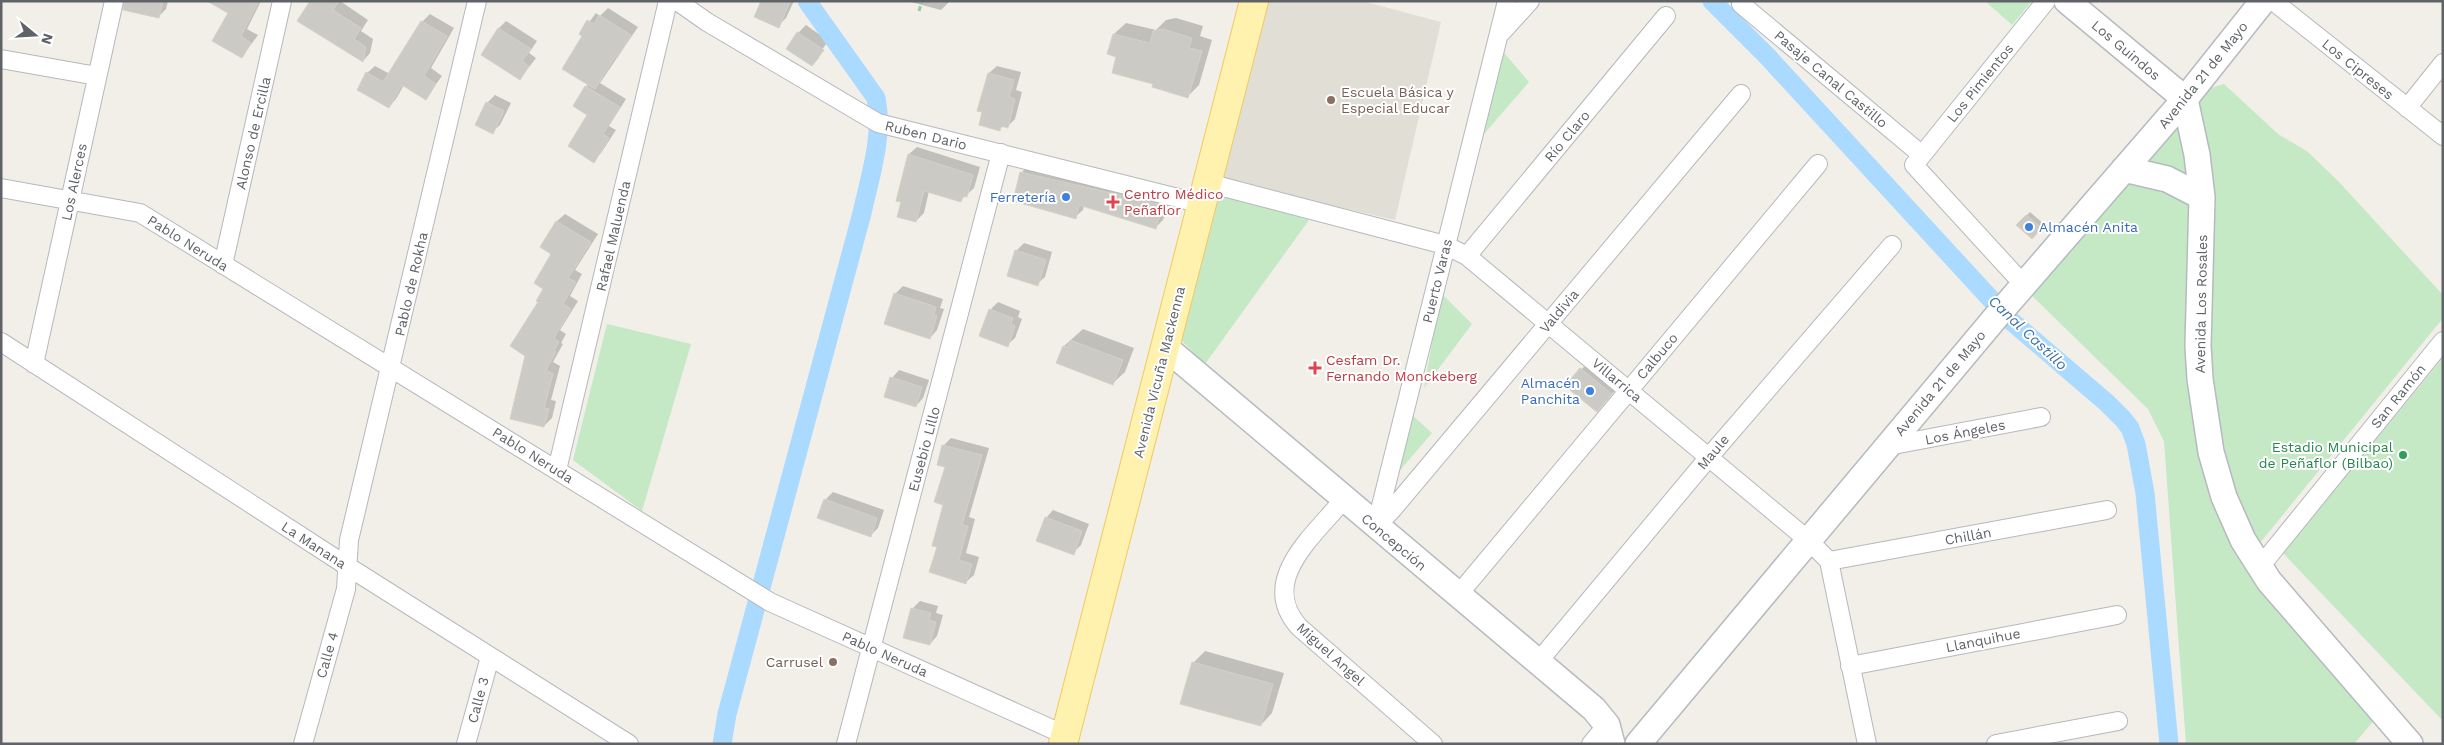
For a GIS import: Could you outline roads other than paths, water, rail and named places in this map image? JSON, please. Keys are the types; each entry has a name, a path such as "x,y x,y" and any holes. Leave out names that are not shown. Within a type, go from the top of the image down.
{"main road":[{"name":"Avenida Vicuña Mackenna","path":"1064,740 1254,1"}],"street":[{"name":"Los Alerces","path":"34,364 114,1"},
{"name":"Alonso de Ercilla","path":"223,265 282,1"},
{"name":"Pablo de Rokha","path":"347,566 349,540 476,1"},
{"name":"Rafael Maluenda","path":"557,470 668,1"},
{"name":"Ruben Dario","path":"677,1 878,123 1001,154 1205,193"},
{"name":"Puerto Varas","path":"1376,526 1507,1"},
{"name":"Puerto Varas","path":"1498,37 1530,1"},
{"name":"Los Pimientos","path":"1918,160 2046,1"},
{"name":"Los Guindos","path":"2067,1 2185,99"},
{"name":"Avenida 21 de Mayo","path":"1638,744 2011,300 2185,99 2264,1"},
{"name":"Los Cipreses","path":"2273,1 2443,136"},
{"name":"Pasaje Canal Castillo","path":"1742,2 1918,160 2011,300"},
{"name":"Río Claro","path":"1467,256 1666,16"},
{"path":"1,59 97,76"},
{"path":"2407,108 2443,62"},
{"name":"Valdivia","path":"1376,526 1392,511 1741,94"},
{"name":"Avenida Los Rosales","path":"2185,99 2197,155 2202,196 2198,346 2204,415 2211,452 2224,497 2243,540 2259,568 2410,744"},
{"name":"Eusebio Lillo","path":"846,744 1001,154"},
{"name":"Calbuco","path":"1458,595 1818,164"},
{"path":"2124,169 2167,179 2202,196"},
{"name":"Pablo Neruda","path":"1,188 140,213 770,602 872,647 1064,740"},
{"name":"Villarrica","path":"1205,193 1446,245 1467,256 1808,540 1829,561"},
{"name":"Maule","path":"1538,662 1709,457 1892,245"},
{"name":"San Ramón","path":"2259,568 2443,341"},
{"name":"La Manana","path":"1,342 347,566 630,744"},
{"name":"Concepción","path":"1165,347 1594,709 1610,734"},
{"name":"Los Ángeles","path":"1888,446 2041,417"},
{"name":"Miguel Angel","path":"1344,499 1290,564 1283,591 1288,611 1299,627 1433,744"},
{"name":"Chillán","path":"1829,561 2107,510"},
{"path":"1829,561 1867,744"},
{"name":"Calle 4","path":"303,744 346,590 347,566"},
{"name":"Llanquihue","path":"1850,666 2117,615"},
{"name":"Calle 3","path":"466,744 490,656"},
{"path":"1996,744 2118,721"},
{"path":"1591,744 1610,734"}],"waterway":[{"path":"722,744 727,714 862,213 877,141 878,112 876,98 807,1"},
{"name":"Canal Castillo","path":"1712,1 1767,56 2010,320 2107,403 2130,428 2136,444 2145,493 2169,744"}],"place":[{"name":"Escuela Básica y Especial Educar","path":"1331,100"},
{"name":"Ferretería","path":"1066,197"},
{"name":"Centro Médico Peñaflor","path":"1113,202"},
{"name":"Almacén Anita","path":"2029,227"},
{"name":"Cesfam Dr. Fernando Monckeberg","path":"1315,368"},
{"name":"Almacén Panchita","path":"1590,391"},
{"name":"Estadio Municipal de Peñaflor (Bilbao)","path":"2403,455"},
{"name":"Carrusel","path":"833,662"}]}
